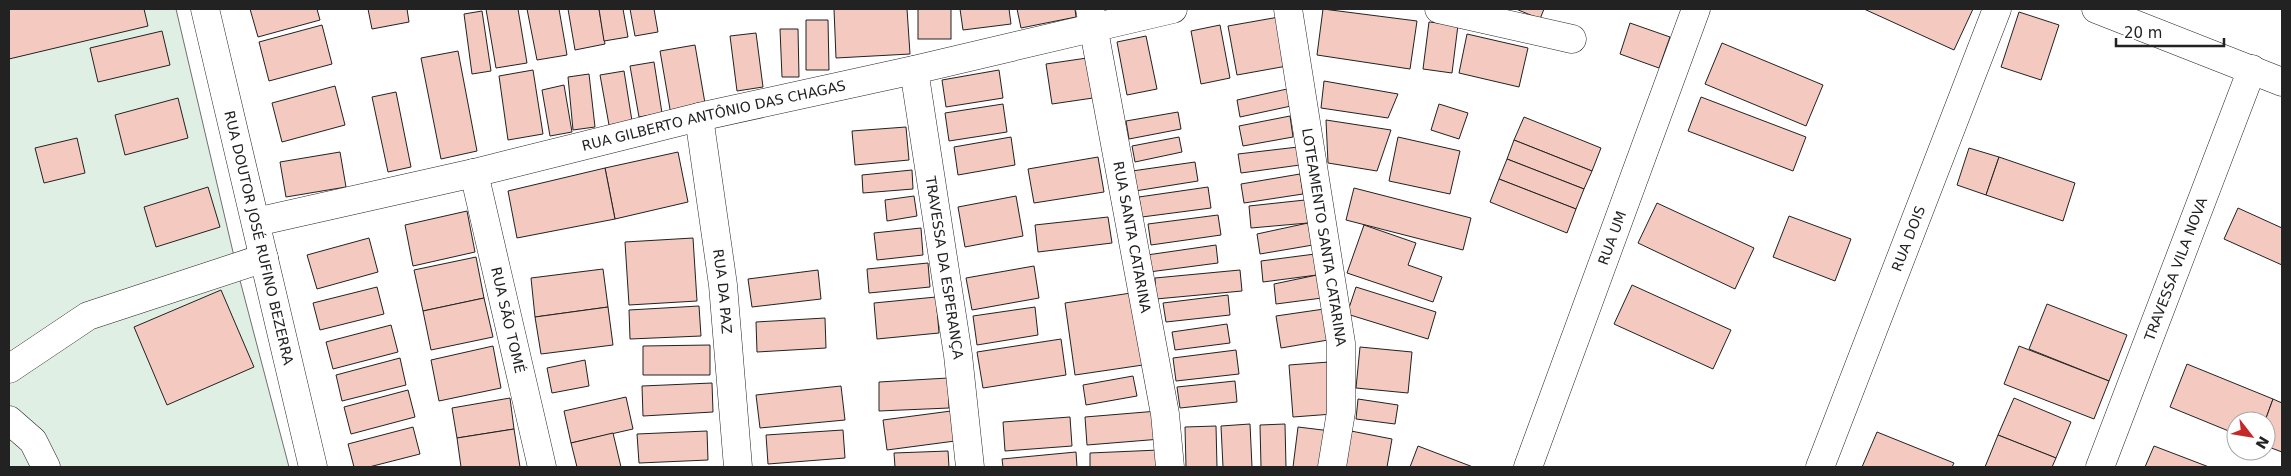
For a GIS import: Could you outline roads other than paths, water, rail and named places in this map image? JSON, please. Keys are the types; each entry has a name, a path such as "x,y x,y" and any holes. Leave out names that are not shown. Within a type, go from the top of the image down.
{"street":[{"name":"RUA DOUTOR JOSÉ RUFINO BEZERRA","path":"206,9 313,467"},
{"name":"RUA GILBERTO ANTÔNIO DAS CHAGAS","path":"256,222 474,173 699,116 914,70 1091,17 1172,9"},
{"name":"LOTEAMENTO SANTA CATARINA","path":"1288,9 1341,342 1341,412 1332,467"},
{"path":"1439,9 1572,39"},
{"name":"RUA UM","path":"1528,467 1696,9"},
{"name":"RUA DOIS","path":"1820,467 1997,9"},
{"path":"2096,9 2282,82"},
{"name":"RUA SANTA CATARINA","path":"1091,17 1165,414 1170,467"},
{"name":"TRAVESSA VILA NOVA","path":"2100,467 2252,69"},
{"name":"TRAVESSA DA ESPERANÇA","path":"914,70 958,356 970,467"},
{"name":"RUA DA PAZ","path":"699,116 723,285 738,467"},
{"name":"RUA SÃO TOMÉ","path":"474,173 542,467"},
{"path":"9,370 88,316 264,258"},
{"path":"9,420 33,441 46,467"}]}
